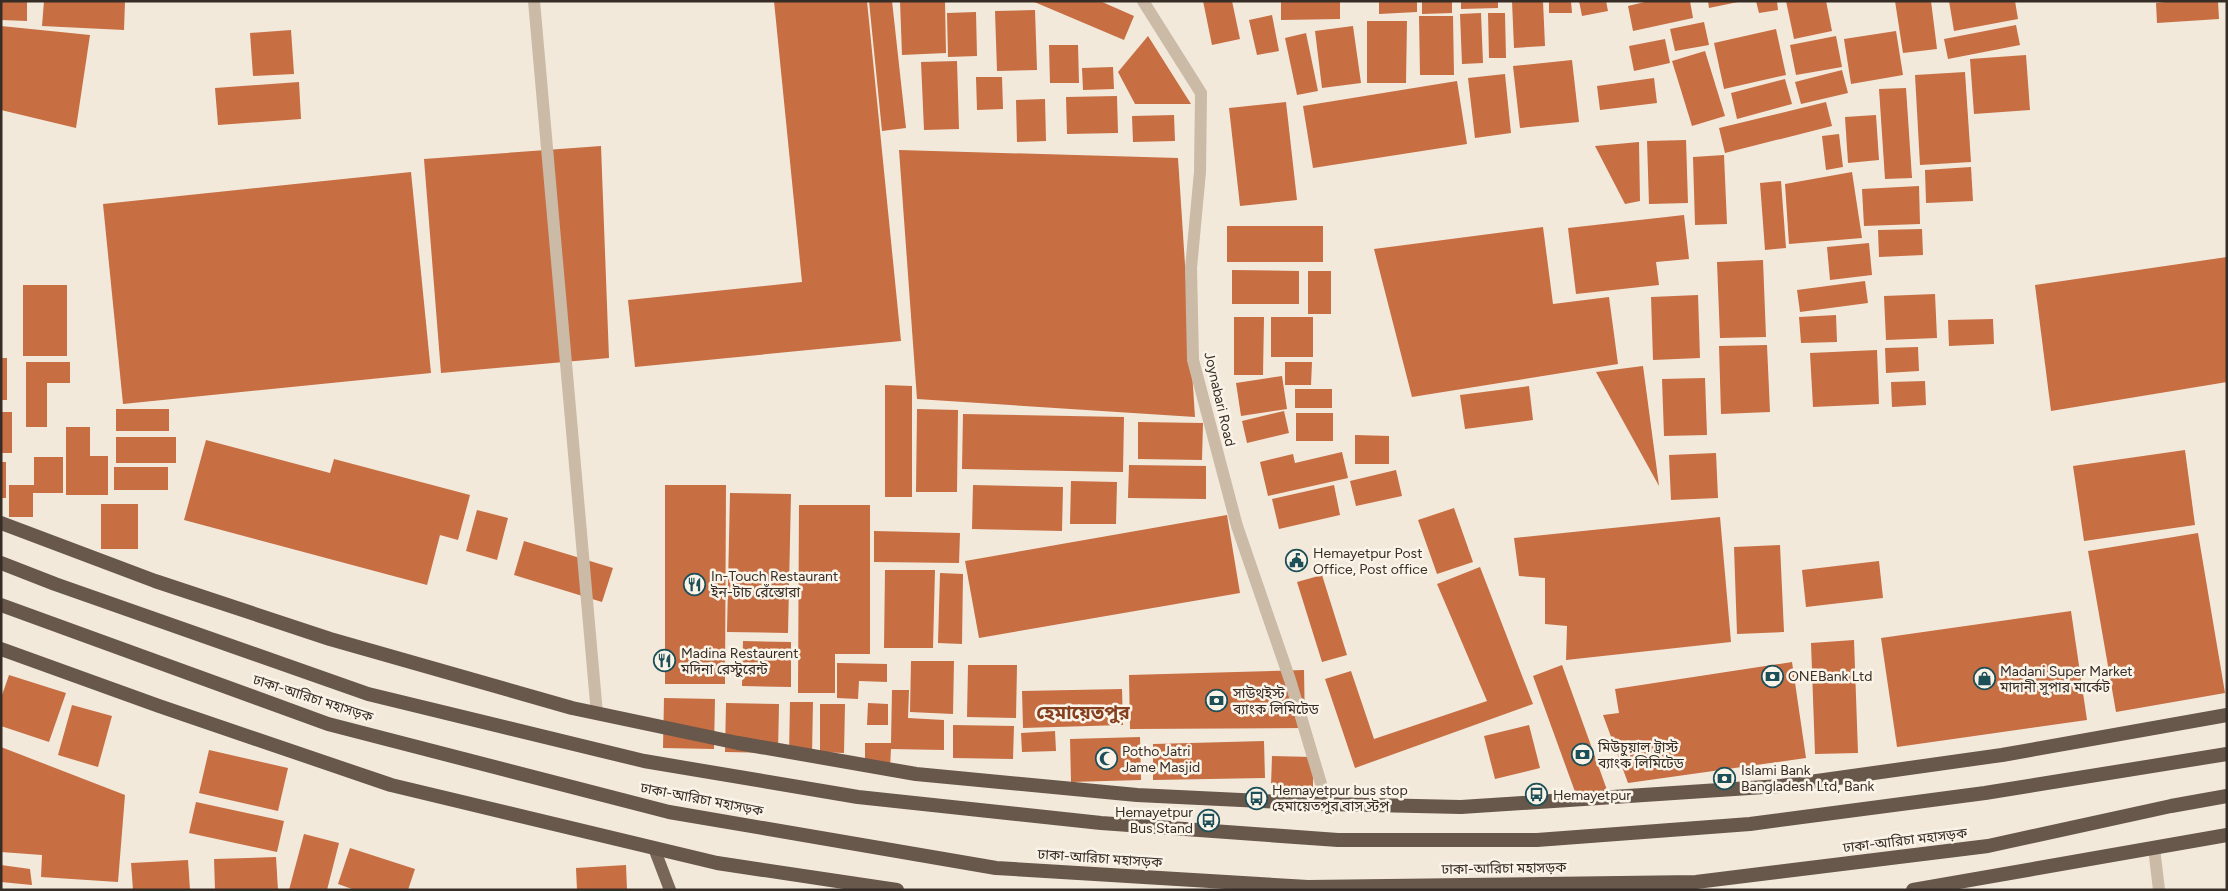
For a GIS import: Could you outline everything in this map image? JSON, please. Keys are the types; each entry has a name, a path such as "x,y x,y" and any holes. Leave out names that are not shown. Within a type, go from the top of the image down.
{"highway":[{"path":"1,523 155,581 330,639 598,714 738,743 916,774 1138,795 1327,804 1461,807 1781,786 2002,755 2227,715"},
{"name":"ঢাকা-আরিচা মহাসড়ক","path":"1,563 368,694 644,761 858,797 1100,823 1338,840 1537,840 1750,824 1985,793 2227,754"},
{"name":"ঢাকা-আরিচা মহাসড়ক","path":"1,605 338,726 669,812 996,868 1308,887 1696,882 1988,846 2171,806 2227,796"},
{"path":"1,649 159,706 391,785 717,863 897,890"},
{"path":"1913,890 2227,835"}],"main road":[{"path":"654,848 670,890"}],"street":[{"path":"534,1 598,714"},
{"name":"Joynabari Road","path":"1143,1 1201,92 1200,172 1191,268 1193,360 1237,526 1290,680 1327,804"},
{"path":"2154,848 2159,890"}],"building":[{"path":"1,1 27,1 27,21 1,20"},
{"path":"44,1 125,1 124,30 42,26"},
{"path":"774,1 867,1 901,341 635,367 628,300 802,282"},
{"path":"869,1 892,1 906,128 882,131"},
{"path":"900,1 945,1 946,53 902,55"},
{"path":"1032,1 1100,1 1134,16 1124,40"},
{"path":"1203,1 1232,1 1240,39 1212,45"},
{"path":"1281,1 1340,1 1340,19 1281,20"},
{"path":"1379,1 1417,1 1417,12 1379,14"},
{"path":"1422,1 1452,1 1452,13 1422,14"},
{"path":"1461,1 1498,1 1498,8 1461,9"},
{"path":"1512,1 1543,1 1545,46 1514,48"},
{"path":"1549,1 1571,1 1572,13 1549,13"},
{"path":"1579,1 1606,1 1608,11 1582,16"},
{"path":"1649,1 1690,1 1693,18 1633,31 1628,6"},
{"path":"1708,1 1738,1 1738,2 1709,8"},
{"path":"1756,1 1777,1 1778,10 1759,13"},
{"path":"1786,1 1826,1 1832,31 1794,39"},
{"path":"1895,1 1931,1 1937,49 1903,53"},
{"path":"1949,1 2015,1 2018,19 1954,31"},
{"path":"2218,1 2219,19 2157,23 2156,3"},
{"path":"1035,10 1037,70 997,71 995,11"},
{"path":"976,12 977,56 948,57 947,13"},
{"path":"1481,13 1483,63 1462,64 1460,14"},
{"path":"1488,13 1505,13 1506,58 1489,58"},
{"path":"1272,15 1279,51 1257,55 1249,20"},
{"path":"1419,16 1453,16 1454,75 1420,75"},
{"path":"1367,21 1407,21 1406,83 1367,83"},
{"path":"1704,22 1709,45 1675,51 1670,29"},
{"path":"2016,25 2020,45 1948,59 1944,39"},
{"path":"1,26 90,35 76,128 1,110"},
{"path":"1353,26 1361,83 1322,88 1315,31"},
{"path":"1776,29 1786,75 1724,89 1714,43"},
{"path":"291,30 294,74 253,76 250,33"},
{"path":"1896,31 1903,75 1851,84 1844,39"},
{"path":"1306,33 1318,91 1297,95 1285,38"},
{"path":"1148,36 1191,104 1135,104 1118,72"},
{"path":"1836,36 1842,67 1796,75 1790,45"},
{"path":"1665,39 1670,63 1634,71 1629,46"},
{"path":"1049,45 1078,45 1079,83 1050,83"},
{"path":"1705,51 1725,116 1692,126 1672,61"},
{"path":"2026,55 2030,110 1974,114 1970,59"},
{"path":"1572,60 1579,122 1520,128 1513,66"},
{"path":"957,61 959,129 924,130 921,62"},
{"path":"1113,67 1114,89 1083,90 1082,68"},
{"path":"1842,70 1848,93 1801,104 1795,82"},
{"path":"1965,72 1971,162 1920,165 1915,75"},
{"path":"1505,74 1511,133 1475,138 1468,78"},
{"path":"976,77 1002,77 1003,109 977,110"},
{"path":"1654,78 1657,103 1600,110 1597,86"},
{"path":"1785,79 1792,104 1737,119 1731,93"},
{"path":"1457,81 1467,144 1313,168 1303,106"},
{"path":"299,82 301,119 218,125 215,88"},
{"path":"1906,88 1912,178 1885,179 1879,89"},
{"path":"1117,96 1118,133 1067,134 1066,97"},
{"path":"1045,99 1046,141 1017,142 1016,100"},
{"path":"1286,102 1297,200 1240,206 1229,108"},
{"path":"1826,102 1832,126 1725,153 1719,128"},
{"path":"1174,115 1175,141 1133,142 1132,116"},
{"path":"1876,115 1879,160 1848,163 1845,117"},
{"path":"1839,134 1843,167 1826,170 1822,136"},
{"path":"1686,140 1688,203 1649,204 1647,141"},
{"path":"1639,142 1640,201 1625,204 1595,146"},
{"path":"601,146 609,358 441,373 424,159"},
{"path":"899,150 1178,158 1195,417 917,399"},
{"path":"1724,155 1727,224 1695,225 1693,157"},
{"path":"1971,167 1973,201 1926,203 1925,170"},
{"path":"411,172 431,373 123,404 103,204"},
{"path":"1852,172 1862,238 1789,244 1785,184"},
{"path":"1781,181 1786,248 1765,250 1760,183"},
{"path":"1919,186 1920,224 1864,226 1862,189"},
{"path":"1684,215 1689,259 1656,262 1659,285 1576,294 1568,228"},
{"path":"1227,226 1323,226 1323,262 1227,262"},
{"path":"1543,227 1553,304 1609,297 1618,364 1412,397 1374,249"},
{"path":"1922,229 1923,255 1879,257 1878,230"},
{"path":"1869,243 1872,275 1830,280 1827,247"},
{"path":"2227,257 2227,382 2051,411 2035,285"},
{"path":"1763,260 1766,337 1720,338 1717,262"},
{"path":"1232,270 1299,271 1299,304 1232,304"},
{"path":"1308,271 1331,271 1331,314 1308,314"},
{"path":"1865,281 1868,303 1800,312 1797,290"},
{"path":"23,285 67,285 67,356 23,356"},
{"path":"1935,294 1937,338 1886,340 1884,296"},
{"path":"1698,295 1700,358 1653,360 1651,297"},
{"path":"1836,315 1837,342 1801,343 1799,317"},
{"path":"1234,317 1264,317 1263,375 1234,375"},
{"path":"1271,317 1313,317 1313,357 1271,357"},
{"path":"1993,319 1994,344 1949,346 1948,320"},
{"path":"1767,345 1770,412 1721,414 1719,346"},
{"path":"1918,347 1919,371 1886,373 1885,348"},
{"path":"1877,350 1879,404 1813,407 1810,353"},
{"path":"1,358 7,358 7,400 1,400"},
{"path":"26,362 70,362 70,383 47,383 47,427 26,427"},
{"path":"1285,362 1312,362 1311,385 1285,385"},
{"path":"1643,366 1659,486 1596,372"},
{"path":"1282,376 1287,409 1241,416 1236,383"},
{"path":"1705,378 1707,435 1664,436 1662,379"},
{"path":"1925,381 1926,405 1892,407 1891,382"},
{"path":"885,385 912,386 912,497 885,497"},
{"path":"1529,386 1533,420 1465,429 1460,395"},
{"path":"1295,389 1332,389 1332,408 1295,408"},
{"path":"116,409 169,409 169,431 116,431"},
{"path":"917,409 958,410 957,492 916,492"},
{"path":"1284,411 1289,433 1247,443 1242,421"},
{"path":"1,412 12,412 12,453 1,453"},
{"path":"1296,413 1333,413 1333,441 1296,441"},
{"path":"963,414 1124,417 1123,472 962,469"},
{"path":"1138,422 1203,423 1202,460 1138,459"},
{"path":"66,427 90,427 90,456 108,456 108,495 66,495"},
{"path":"1355,435 1389,436 1389,464 1355,464"},
{"path":"116,437 176,437 176,463 116,463"},
{"path":"206,440 330,473 334,459 470,495 458,540 440,535 427,585 184,520"},
{"path":"2185,450 2195,525 2084,541 2073,466"},
{"path":"1342,452 1348,478 1268,496 1260,462 1293,454 1295,463"},
{"path":"1716,453 1718,498 1671,500 1669,455"},
{"path":"34,457 63,457 63,493 33,493 33,517 9,517 9,485 34,485"},
{"path":"1,462 6,462 6,498 1,498"},
{"path":"1129,465 1206,466 1206,499 1128,498"},
{"path":"114,467 168,467 168,490 114,490"},
{"path":"1396,470 1402,496 1356,506 1350,481"},
{"path":"1071,481 1117,482 1116,524 1070,524"},
{"name":"In-Touch Restaurant ইন-টাচ রেঁস্তোরা","path":"665,485 726,485 725,684 665,684"},
{"path":"973,485 1063,487 1062,531 972,529"},
{"path":"1334,485 1340,515 1279,529 1272,499"},
{"path":"730,493 791,494 788,633 727,632"},
{"path":"101,504 138,504 138,549 101,549"},
{"path":"799,505 870,505 870,654 835,654 835,693 798,693"},
{"path":"1454,508 1473,562 1437,574 1418,520"},
{"path":"477,510 508,518 497,560 466,551"},
{"path":"1227,515 1240,593 979,638 965,561"},
{"path":"1720,517 1731,642 1566,660 1567,626 1545,624 1545,578 1519,576 1514,538"},
{"path":"874,531 960,533 959,563 874,562"},
{"path":"2198,533 2225,693 2116,712 2088,551"},
{"path":"524,541 613,568 602,602 514,575"},
{"path":"1780,545 1784,632 1737,634 1734,547"},
{"path":"1879,561 1883,598 1806,607 1802,570"},
{"path":"1480,567 1533,704 1355,768 1325,679 1351,671 1374,739 1487,701 1437,584"},
{"path":"885,570 935,570 933,648 884,648"},
{"path":"940,573 963,574 962,644 938,643"},
{"path":"1322,575 1347,655 1322,662 1297,582"},
{"name":"Madani Super Market মাদানী সুপার মার্কেট","path":"2071,611 2087,720 1897,747 1881,638"},
{"path":"1854,640 1858,753 1815,754 1811,643"},
{"path":"743,641 791,642 791,687 742,686"},
{"path":"911,661 954,661 953,714 910,712"},
{"path":"1792,662 1806,758 1628,783 1603,715 1619,713 1615,689"},
{"path":"837,663 887,664 887,682 859,681 858,699 837,698"},
{"path":"968,665 1017,665 1016,718 967,717"},
{"path":"1562,665 1607,790 1578,800 1533,676"},
{"name":"সাউথইস্ট ব্যাংক লিমিটেড","path":"1304,670 1305,728 1130,729 1129,675"},
{"path":"9,675 66,693 49,742 1,726 1,698"},
{"path":"1122,689 1123,725 1023,728 1022,691"},
{"path":"892,690 909,690 908,718 944,720 944,750 891,749 890,768 865,767 865,743 891,743"},
{"path":"664,698 715,699 714,749 663,748"},
{"path":"790,702 813,702 812,755 789,754"},
{"path":"726,703 779,704 778,753 725,752"},
{"path":"868,703 888,704 888,725 867,725"},
{"path":"820,704 845,704 844,753 820,752"},
{"path":"72,705 112,716 98,767 58,755"},
{"path":"953,725 1014,726 1013,759 953,758"},
{"path":"1529,725 1540,768 1495,779 1484,736"},
{"path":"1055,731 1056,751 1022,752 1021,733"},
{"name":"Potho Jatri Jame Masjid","path":"1140,737 1141,780 1071,782 1070,739"},
{"path":"1264,741 1265,778 1153,780 1153,744"},
{"path":"1,747 125,795 118,882 41,877 42,855 1,852"},
{"path":"209,750 288,768 278,811 199,793"},
{"path":"1272,756 1313,757 1313,787 1271,786"},
{"path":"196,802 284,821 277,852 189,833"},
{"path":"304,834 339,843 327,890 289,890"},
{"path":"350,848 415,869 408,890 355,890 338,884"},
{"path":"276,857 278,890 215,890 214,859"},
{"path":"188,860 190,890 133,890 131,863"},
{"path":"1,865 30,869 32,885 1,882"},
{"path":"626,865 627,890 577,890 576,868"}],"place":[{"name":"Hemayetpur Post Office, Post office","path":"1297,561"},
{"name":"In-Touch Restaurant ইন-টাচ রেঁস্তোরা","path":"695,584"},
{"name":"Madina Restaurent মদিনা রেস্টুরেন্ট","path":"665,661"},
{"name":"ONEBank Ltd","path":"1772,676"},
{"name":"Madani Super Market মাদানী সুপার মার্কেট","path":"1984,679"},
{"name":"সাউথইস্ট ব্যাংক লিমিটেড","path":"1217,701"},
{"name":"মিউচুয়াল ট্রাস্ট ব্যাংক লিমিটেড","path":"1582,755"},
{"name":"Potho Jatri Jame Masjid","path":"1106,759"},
{"name":"Islami Bank Bangladesh Ltd, Bank","path":"1725,778"},
{"name":"Hemayetpur","path":"1537,795"},
{"name":"Hemayetpur bus stop হেমায়েতপুর বাস স্টপ","path":"1256,798"},
{"name":"Hemayetpur Bus Stand","path":"1209,820"}],"district":[{"name":"হেমায়েতপুর","path":"1083,712"}]}
